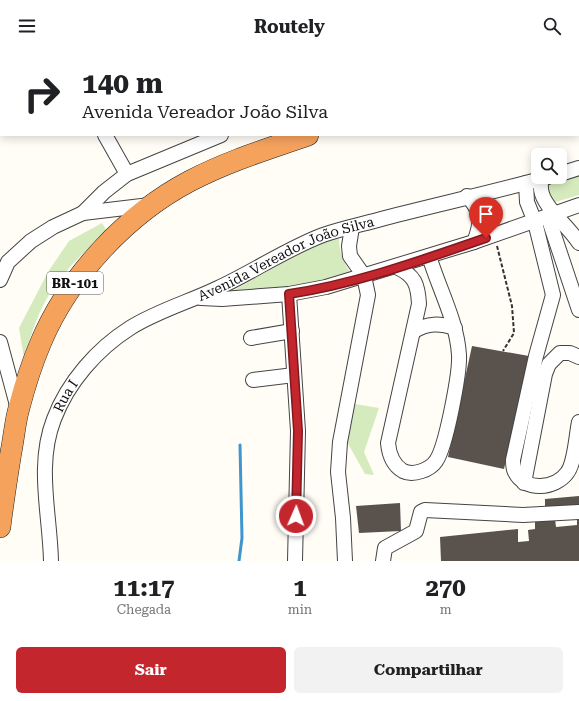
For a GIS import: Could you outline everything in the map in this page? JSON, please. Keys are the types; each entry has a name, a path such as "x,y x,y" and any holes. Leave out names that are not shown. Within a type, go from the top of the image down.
{"highway":[{"name":"BR-101","path":"0,524 18,409 41,341 62,302 88,266 109,242 153,205 189,181 235,160 305,136"}],"street":[{"path":"106,136 127,174"},
{"path":"83,213 104,192 127,174 219,136"},
{"path":"567,172 579,168"},
{"name":"Avenida Vereador João Silva","path":"198,298 322,236 467,196 531,182"},
{"path":"526,183 527,202 579,243"},
{"path":"540,184 539,186 547,217 553,295 536,356 513,460 514,471 524,483 546,486 560,481 568,472 579,422"},
{"path":"467,196 476,205 479,214 480,229 474,242"},
{"path":"0,280 4,259 53,227 83,213 153,205"},
{"name":"Avenida Vereador João Silva","path":"198,298 222,299 289,294 326,287 396,267 474,242 579,205"},
{"path":"547,217 579,310"},
{"path":"345,561 343,518 338,472 340,442 368,295 364,276 350,256 348,246 352,227"},
{"path":"396,267 406,271 412,278 418,289 419,304 388,443 389,455 396,465 404,471 415,472 427,469 435,462 443,448 456,383 459,356 455,328 429,256"},
{"path":"289,294 298,431 296,561"},
{"name":"Rua I","path":"51,561 44,466 53,421 66,392 89,363 110,343 131,327 156,314 198,298"},
{"path":"414,331 421,327 436,323 455,328"},
{"path":"251,338 292,331"},
{"path":"1,353 18,409"},
{"path":"536,356 570,353 579,357"},
{"path":"524,483 545,374 549,364 560,354"},
{"path":"253,380 294,375"},
{"path":"383,561 385,548 416,531 421,512 425,510 523,515 579,512"}],"path":[{"path":"496,244 512,306 514,333 503,351"}],"green space":[{"path":"579,173 579,195 555,202 549,200 547,184 567,184 567,176"},
{"path":"102,223 107,231 58,281 46,300 36,321 24,358 19,328 48,272 69,241"},
{"path":"339,238 342,258 352,275 300,287 234,290 320,242"},
{"path":"349,403 379,408 364,452 374,475 365,474 346,440"}],"building":[{"path":"472,346 529,356 504,469 448,457"},
{"path":"579,496 579,506 545,509 545,499"},
{"path":"400,503 401,531 359,533 356,506"},
{"path":"577,517 579,517 579,561 441,561 440,537 518,529 518,542 529,541 528,530 535,529 535,521 555,519 556,527 577,525"}],"waterway":[{"path":"239,561 242,538 240,445"}],"route":[{"path":"296,516 298,431 289,294 326,287 355,279 486,238"}]}
